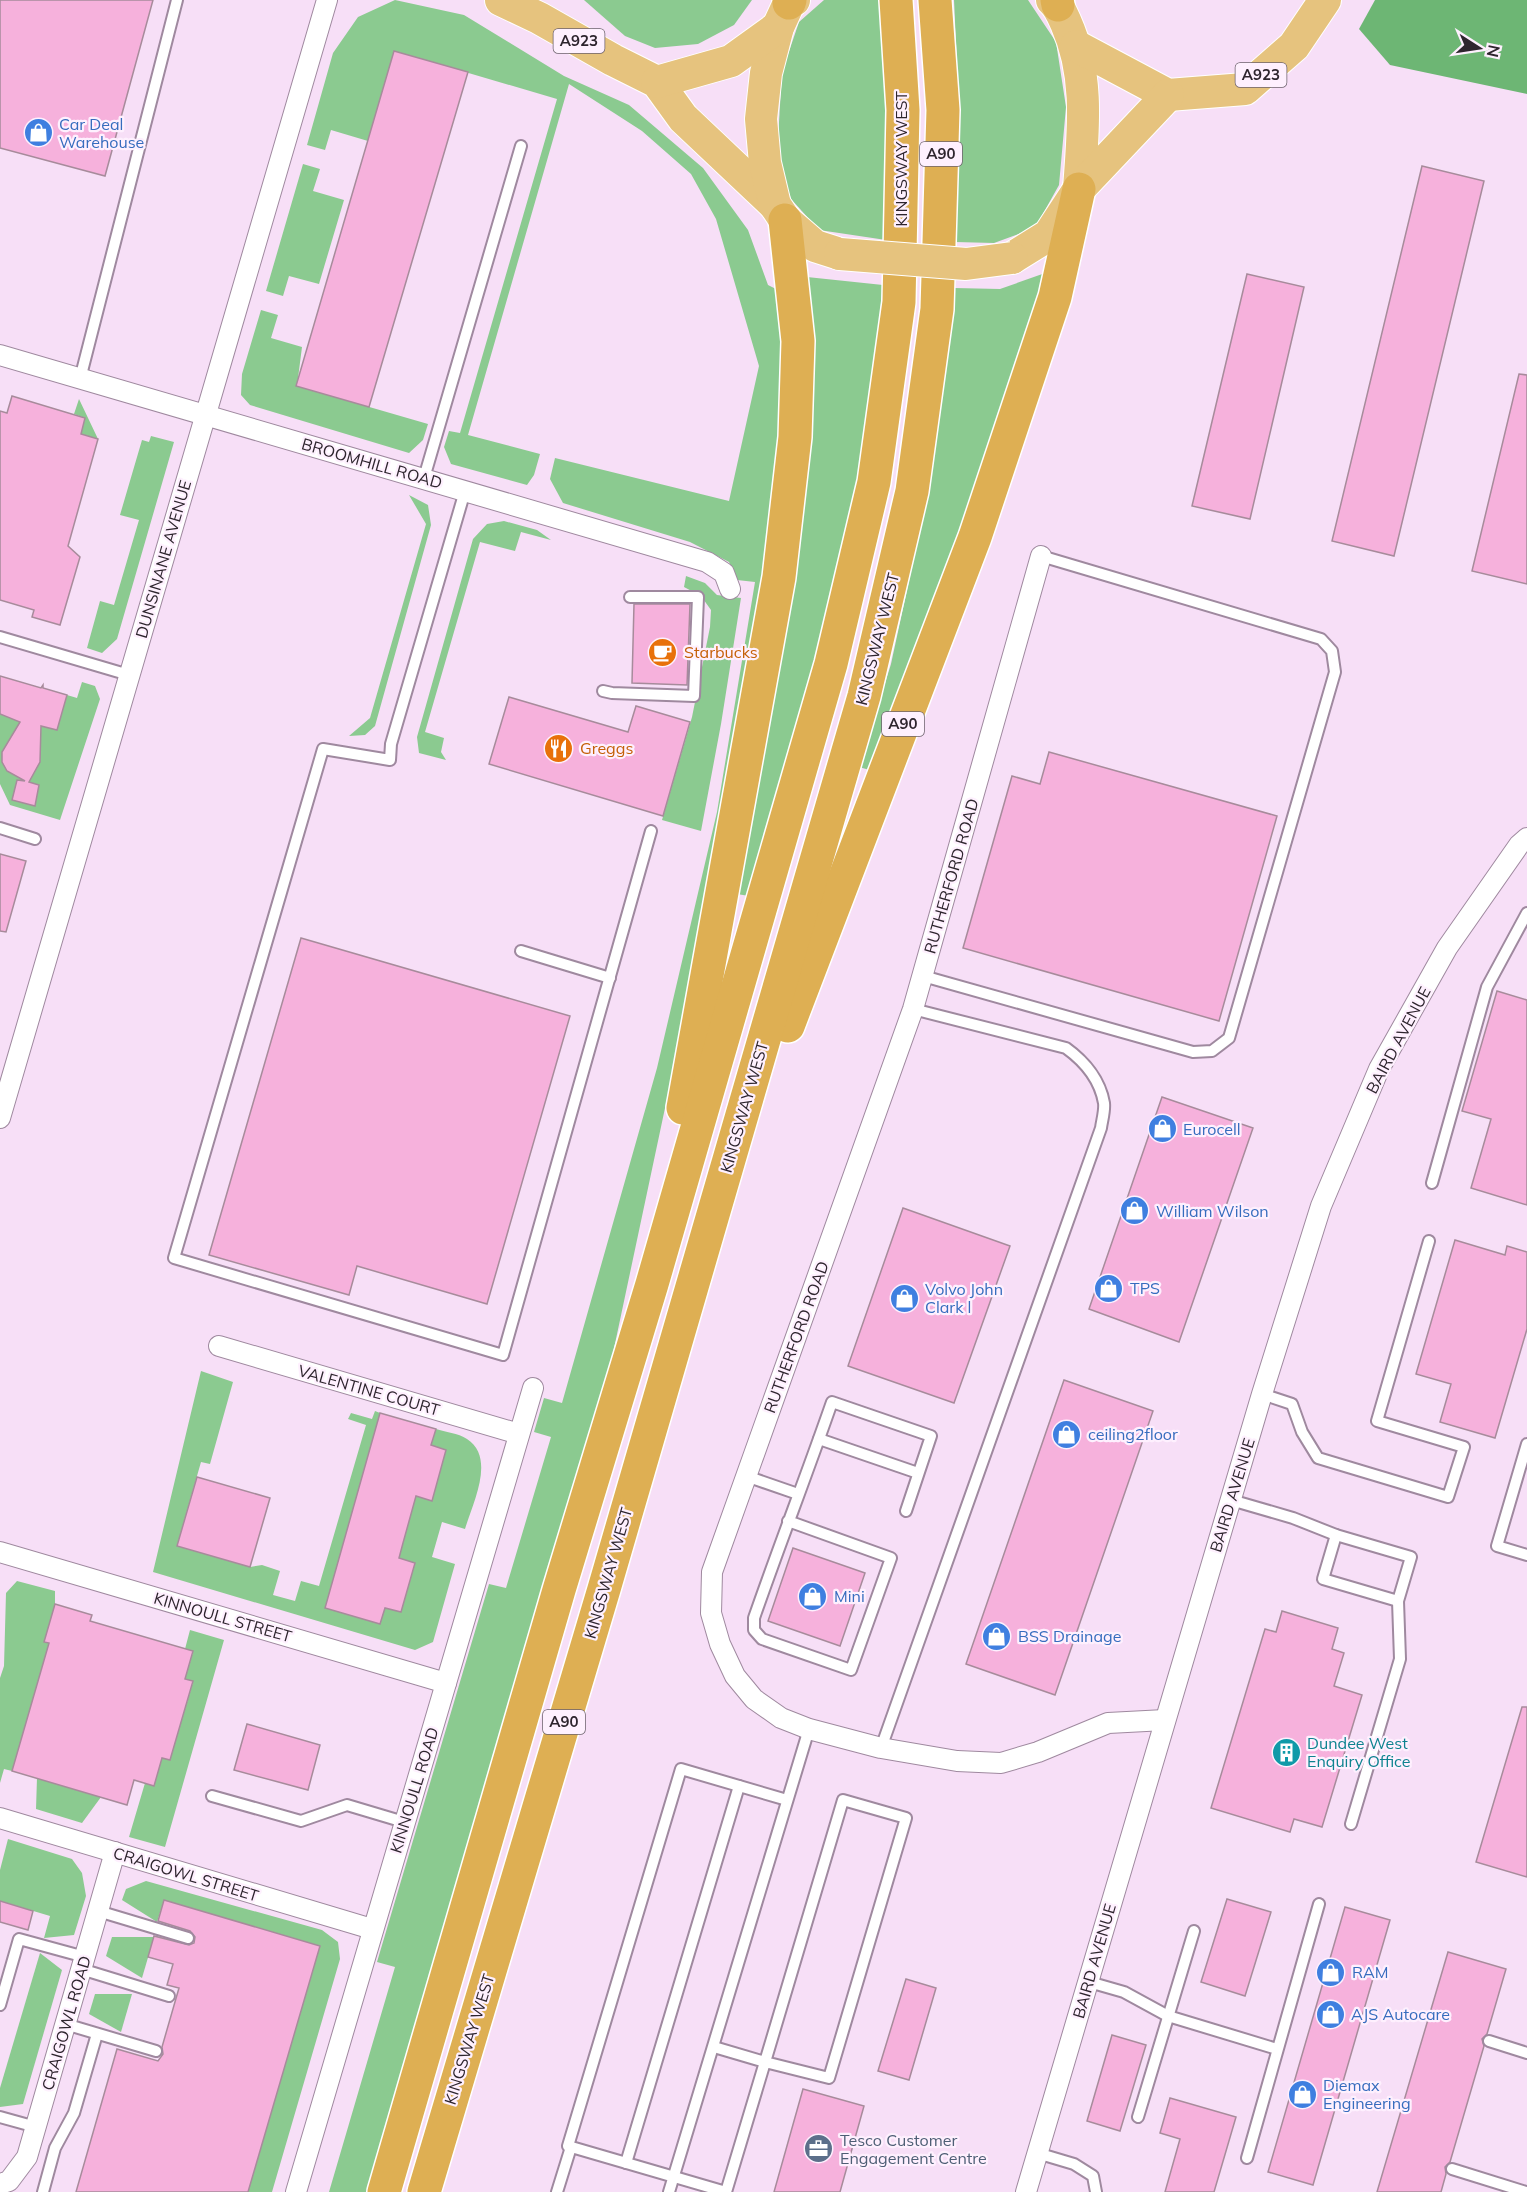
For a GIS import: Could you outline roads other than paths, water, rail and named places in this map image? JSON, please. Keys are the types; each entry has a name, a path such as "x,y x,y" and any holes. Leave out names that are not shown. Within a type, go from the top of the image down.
{"highway":[{"name":"KINGSWAY WEST","path":"384,2192 831,664 874,482 899,302 903,110 896,0"},
{"name":"KINGSWAY WEST","path":"424,2192 864,696 912,491 937,309 943,110 935,0"},
{"name":"A90","path":"702,1252 975,537 1055,297 1079,189"},
{"name":"A90","path":"651,1284 779,577 795,437 798,341 780,212"}],"main road":[{"name":"A923","path":"501,0 657,82 683,118 780,212"},
{"name":"A923","path":"1168,95 1245,89 1294,46 1325,0"},
{"path":"1055,2 1076,46 1084,109 1079,189"},
{"path":"657,82 731,62 788,8"},
{"path":"788,8 766,73 761,119 765,163 780,212 815,246 840,254 966,264 1012,258 1049,235 1079,189 1168,95 1076,46"}],"street":[{"name":"DUNSINANE AVENUE","path":"0,1118 327,0"},
{"name":"BROOMHILL ROAD","path":"0,355 707,562 724,573 730,589"},
{"name":"RUTHERFORD ROAD","path":"1041,556 913,1009 712,1572 711,1613 720,1644 735,1676 754,1699 781,1718 809,1730 881,1748 957,1761 1001,1763 1038,1752 1108,1723 1165,1720"},
{"name":"BAIRD AVENUE","path":"1026,2192 1262,1394 1321,1206 1379,1069 1447,948 1524,846"},
{"name":"VALENTINE COURT","path":"219,1346 519,1434"},
{"name":"KINNOULL ROAD","path":"296,2192 533,1389"},
{"name":"KINNOULL STREET","path":"0,1552 446,1683"},
{"name":"CRAIGOWL STREET","path":"0,1818 372,1929"},
{"name":"CRAIGOWL ROAD","path":"0,2184 9,2181 27,2157 115,1852"}],"lane":[{"path":"80,379 177,0"},
{"path":"424,478 521,146"},
{"path":"465,491 390,744 390,760 323,749 174,1258 503,1355 651,831"},
{"path":"923,976 1193,1052 1212,1051 1229,1038 1335,672 1332,651 1321,639 1041,556"},
{"path":"603,691 694,696 698,597 630,597"},
{"path":"0,638 129,675"},
{"path":"0,828 35,839"},
{"path":"1432,1183 1487,987 1527,913"},
{"path":"521,951 610,978"},
{"path":"881,1748 1101,1128 1104,1103 1094,1076 1083,1060 1066,1048 913,1009"},
{"path":"1262,1394 1292,1404 1302,1432 1318,1458 1448,1497 1464,1447 1377,1421 1430,1241"},
{"path":"788,1521 891,1558 851,1670 762,1639 754,1630 754,1618 788,1521 832,1402 931,1436 906,1511"},
{"path":"819,1439 918,1473"},
{"path":"1527,1444 1497,1546 1527,1555"},
{"path":"746,1476 798,1494"},
{"path":"1231,1500 1411,1557 1398,1601 1400,1659 1352,1824"},
{"path":"1336,1535 1323,1579 1398,1601"},
{"path":"669,2192 809,1730"},
{"path":"714,2047 765,2061 829,2078 906,1818 843,1800 765,2061 726,2192 568,2146 681,1769 787,1800"},
{"path":"626,2163 739,1786"},
{"path":"212,1796 301,1821 347,1805 404,1822"},
{"path":"1247,2158 1319,1905"},
{"path":"98,1911 188,1938"},
{"path":"1138,2117 1194,1930"},
{"path":"0,2005 19,1939 169,1996"},
{"path":"1089,1982 1124,1992 1168,2016 1277,2049"},
{"path":"65,2024 156,2051"},
{"path":"43,2192 55,2148 74,2113 97,2034"},
{"path":"1489,2041 1527,2053"},
{"path":"0,2117 36,2127"},
{"path":"558,2192 571,2147"},
{"path":"1037,2153 1074,2164 1093,2176 1096,2192"},
{"path":"1452,2169 1526,2192"}],"place":[{"name":"Car Deal Warehouse","path":"38,133"},
{"name":"Starbucks","path":"663,652"},
{"name":"Greggs","path":"559,748"},
{"name":"Eurocell","path":"1162,1129"},
{"name":"William Wilson","path":"1135,1211"},
{"name":"TPS","path":"1109,1288"},
{"name":"Volvo John Clark l","path":"904,1298"},
{"name":"ceiling2floor","path":"1067,1434"},
{"name":"Mini","path":"813,1596"},
{"name":"BSS Drainage","path":"997,1636"},
{"name":"Dundee West Enquiry Office","path":"1286,1752"},
{"name":"RAM","path":"1331,1972"},
{"name":"AJS Autocare","path":"1330,2014"},
{"name":"Diemax Engineering","path":"1302,2094"},
{"name":"Tesco Customer Engagement Centre","path":"819,2149"}]}
